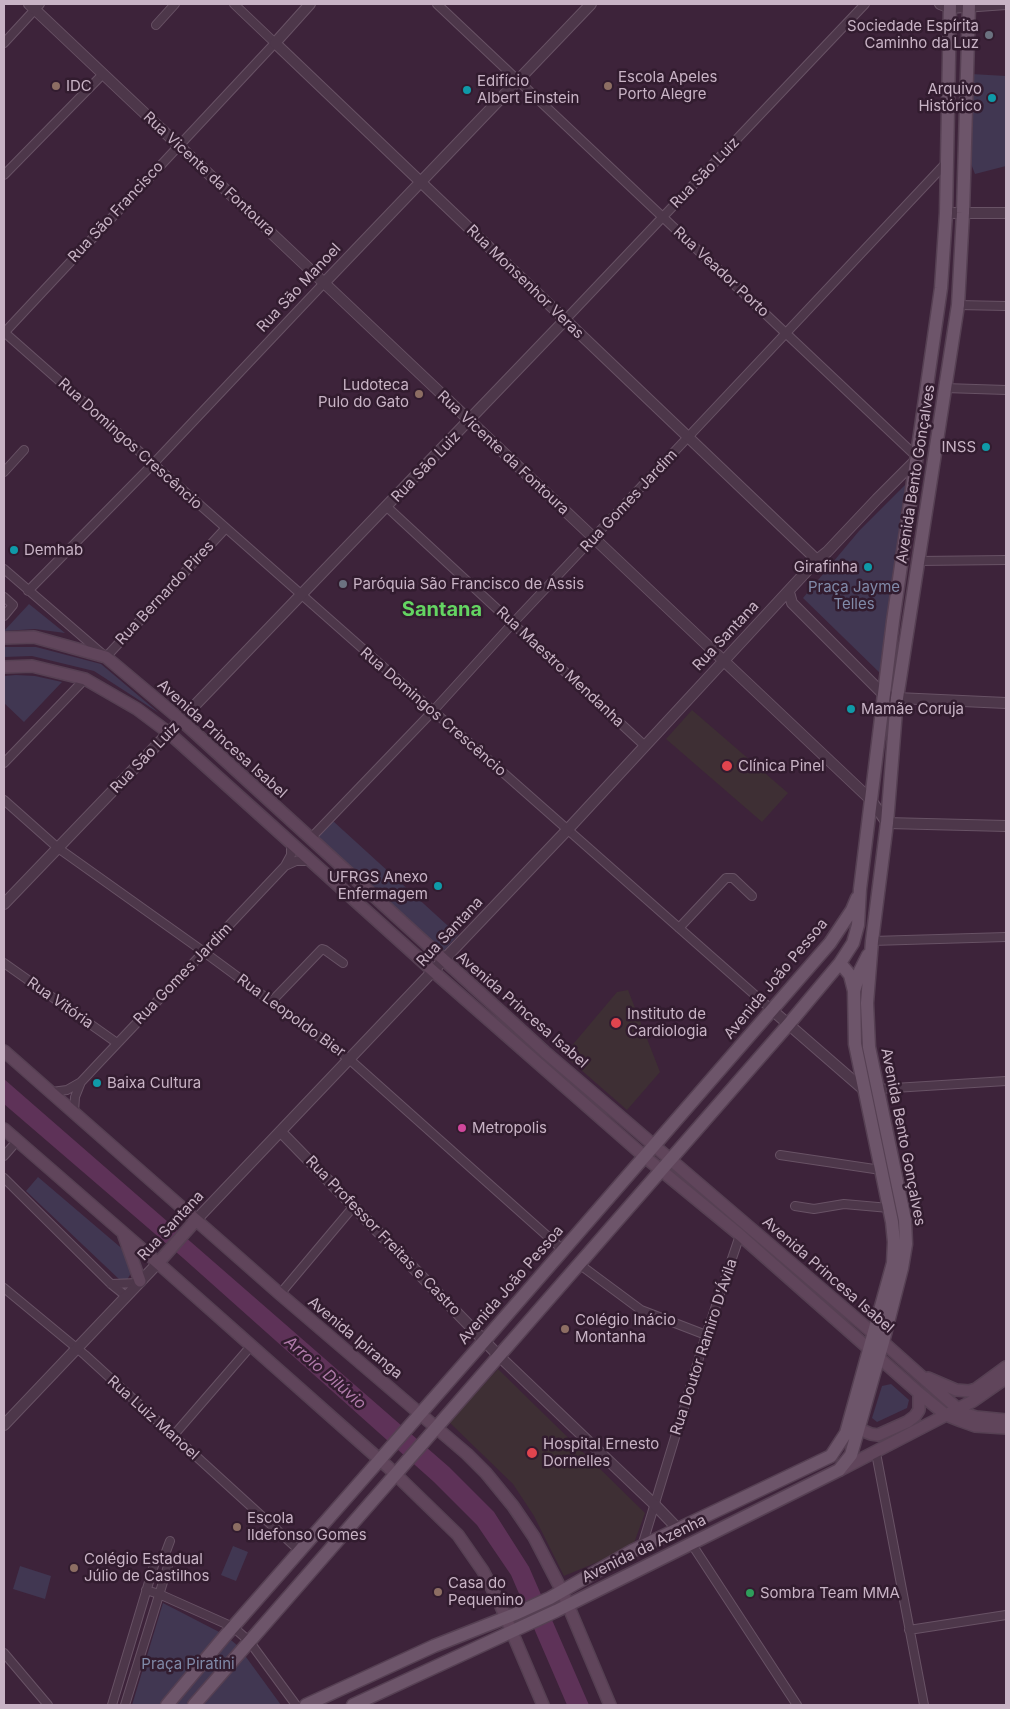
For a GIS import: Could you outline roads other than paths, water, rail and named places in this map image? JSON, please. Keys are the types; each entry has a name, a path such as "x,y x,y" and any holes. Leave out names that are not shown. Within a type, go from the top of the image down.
{"main road":[{"name":"Avenida Bento Gonçalves","path":"839,1470 851,1455 859,1430 874,1353 902,1268 906,1244 905,1220 869,1038 867,1003 887,823 893,621 941,288 946,212 947,5"},
{"name":"Avenida Bento Gonçalves","path":"860,889 871,800 919,561 958,305 964,214 968,5"},
{"path":"4,638 34,637 106,656"},
{"name":"Avenida Princesa Isabel","path":"106,656 181,720 443,960 670,1160 958,1409"},
{"path":"4,667 32,666 85,679"},
{"name":"Avenida Princesa Isabel","path":"85,679 138,709 169,733 433,972 645,1157 740,1235 946,1415"},
{"path":"194,1705 500,1356 840,963 850,948 856,934 860,889"},
{"name":"Avenida João Pessoa","path":"167,1705 830,943 852,910 860,889"},
{"name":"Avenida Bento Gonçalves","path":"872,945 854,990 855,1044 890,1208 894,1242 878,1338"},
{"path":"840,963 850,975 854,990"},
{"name":"Avenida Ipiranga","path":"4,1051 280,1294 437,1427 486,1473 513,1506 534,1537 562,1591 562,1608 610,1705"},
{"path":"4,1129 124,1235 160,1260 251,1346 396,1474 458,1535 483,1571 510,1616 543,1705"},
{"name":"Rua Santana","path":"160,1260 196,1220"},
{"path":"124,1235 139,1282"},
{"name":"Avenida Bento Gonçalves","path":"831,1456 846,1433 874,1353"},
{"path":"917,1374 956,1390 969,1391 976,1389 1006,1367"},
{"name":"Avenida da Azenha","path":"353,1705 562,1608 876,1452 973,1401 1006,1378"},
{"path":"859,1430 878,1435 907,1422 919,1410 919,1393"},
{"path":"958,1409 976,1417 1006,1420"},
{"path":"946,1415 975,1426 1006,1428"},
{"name":"Avenida da Azenha","path":"306,1705 434,1646 550,1598 642,1546 831,1456"}],"street":[{"path":"156,24 175,4"},
{"name":"Rua Monsenhor Veras","path":"234,4 817,560"},
{"name":"Rua São Francisco","path":"4,332 310,4"},
{"name":"Rua Veador Porto","path":"437,4 917,458"},
{"name":"Rua São Manoel","path":"28,591 153,464 591,4"},
{"name":"Rua São Luiz","path":"4,904 470,421 865,4"},
{"path":"947,5 1006,4"},
{"path":"4,43 35,6"},
{"name":"Rua Vicente da Fontoura","path":"35,6 103,74 871,800 887,823"},
{"path":"4,175 103,74"},
{"name":"Rua Gomes Jardim","path":"310,839 433,711 512,623 787,334 947,162"},
{"path":"946,212 964,214 1006,213"},
{"path":"958,305 1006,306"},
{"name":"Rua Domingos Crescêncio","path":"4,332 566,830 864,1090"},
{"path":"945,388 1006,390"},
{"path":"4,472 24,450"},
{"name":"Rua Santana","path":"196,1220 433,972 817,560 827,552 917,458"},
{"name":"Rua Maestro Mendanha","path":"387,507 645,746"},
{"name":"Rua Bernardo Pires","path":"106,656 225,529"},
{"path":"919,561 1006,560"},
{"name":"Avenida Princesa Isabel","path":"4,569 106,656"},
{"path":"789,592 792,603 891,696 1006,703"},
{"path":"4,597 14,605 4,616"},
{"path":"780,601 792,603"},
{"path":"4,763 85,679"},
{"name":"Rua Leopoldo Bier","path":"4,800 58,848 350,1059 563,1250"},
{"path":"887,823 1006,826"},
{"name":"Rua Gomes Jardim","path":"52,1092 67,1090 81,1082 285,866 291,855 291,844"},
{"path":"285,866 296,861 310,860"},
{"path":"679,928 726,878 733,878 752,896"},
{"path":"872,945 1006,937"},
{"path":"271,1002 322,949 343,963"},
{"name":"Rua Vitória","path":"4,963 117,1043"},
{"path":"878,1090 1006,1081"},
{"name":"Rua Gomes Jardim","path":"74,1112 75,1096 81,1082"},
{"name":"Rua Professor Freitas e Castro","path":"281,1132 500,1356 678,1529"},
{"path":"4,1156 18,1141"},
{"path":"780,1155 881,1170"},
{"path":"4,1178 111,1284 126,1296"},
{"path":"795,1206 814,1210 844,1204 890,1208"},
{"path":"280,1294 354,1206"},
{"name":"Rua Doutor Ramiro D'Ávila","path":"642,1546 706,1336 740,1235"},
{"name":"Rua Santana","path":"4,1425 160,1260"},
{"path":"579,1264 641,1310 706,1336"},
{"path":"111,1284 139,1282"},
{"name":"Rua Luiz Manoel","path":"4,1288 77,1349 300,1551"},
{"path":"173,1436 251,1346"},
{"path":"876,1452 924,1705"},
{"path":"112,1705 146,1590 156,1562 164,1557 170,1541"},
{"path":"691,1543 797,1705"},
{"path":"125,1705 168,1566 164,1557"},
{"path":"146,1590 233,1627 249,1641 296,1705"},
{"path":"909,1630 1006,1615"},
{"path":"4,1653 48,1705"}],"water":[{"name":"Arroio Dilúvio","path":"4,1079 449,1467 494,1512 529,1567 589,1705 567,1705 511,1575 477,1525 434,1482 183,1258 4,1104"}],"place":[{"name":"Sociedade Espírita Caminho da Luz","path":"989,35"},
{"name":"IDC","path":"56,86"},
{"name":"Escola Apeles Porto Alegre","path":"608,86"},
{"name":"Edifício Albert Einstein","path":"467,90"},
{"name":"Arquivo Histórico","path":"992,98"},
{"name":"Ludoteca Pulo do Gato","path":"419,394"},
{"name":"INSS","path":"986,447"},
{"name":"Demhab","path":"14,550"},
{"name":"Girafinha","path":"868,567"},
{"name":"Paróquia São Francisco de Assis","path":"343,584"},
{"name":"Mamãe Coruja","path":"851,709"},
{"name":"Clínica Pinel","path":"727,766"},
{"name":"UFRGS Anexo Enfermagem","path":"438,886"},
{"name":"Instituto de Cardiologia","path":"616,1023"},
{"name":"Baixa Cultura","path":"97,1083"},
{"name":"Metropolis","path":"462,1128"},
{"name":"Colégio Inácio Montanha","path":"565,1329"},
{"name":"Hospital Ernesto Dornelles","path":"532,1453"},
{"name":"Escola Ildefonso Gomes","path":"237,1527"},
{"name":"Colégio Estadual Júlio de Castilhos","path":"74,1568"},
{"name":"Casa do Pequenino","path":"438,1592"},
{"name":"Sombra Team MMA","path":"750,1593"}],"district":[{"name":"Santana","path":"442,610"}],"park label":[{"name":"Praça Jayme Telles","path":"854,596"},
{"name":"Praça Piratini","path":"188,1664"}]}
